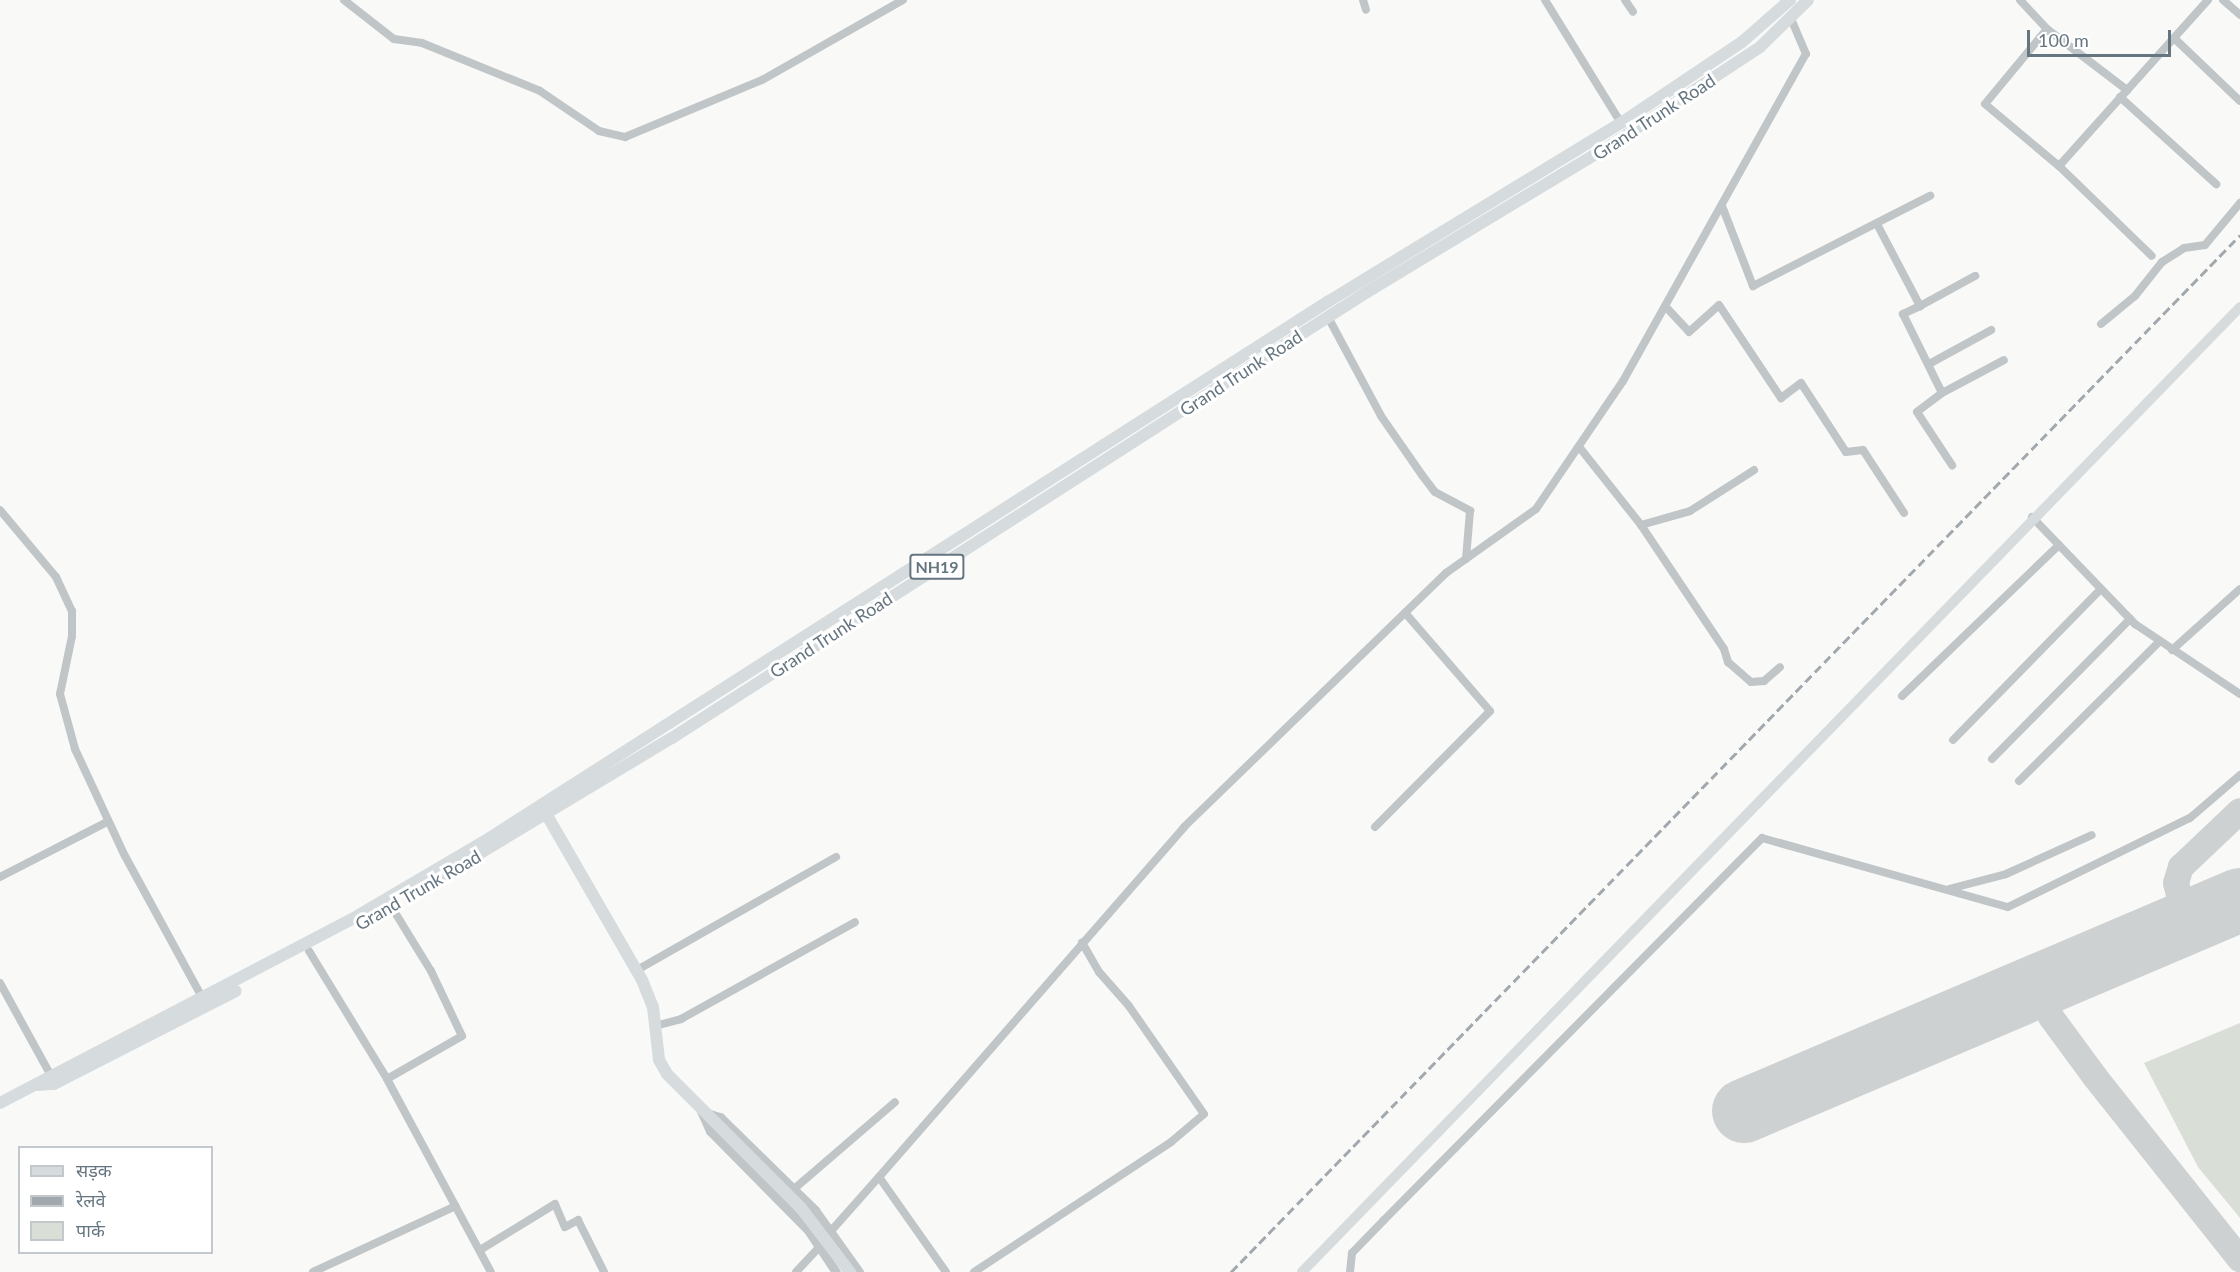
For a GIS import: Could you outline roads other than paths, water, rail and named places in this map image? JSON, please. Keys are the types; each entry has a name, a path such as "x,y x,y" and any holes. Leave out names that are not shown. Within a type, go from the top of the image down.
{"main road":[{"name":"Grand Trunk Road","path":"0,1103 38,1085 50,1074 203,999 388,899 543,810 1329,302 1621,123 1742,42 1790,0"},
{"name":"Grand Trunk Road","path":"38,1085 54,1084 391,906 1328,317 1611,145 1760,47 1808,0"},
{"path":"1302,1272 2031,517 2240,307"},
{"path":"543,810 637,970 653,1007 659,1060 700,1111 801,1209 843,1269"}],"street":[{"path":"344,0 394,39 422,43 540,91 599,131 625,137 762,80 903,0"},
{"path":"1363,0 1366,10"},
{"path":"1545,0 1621,123"},
{"path":"1625,0 1633,12"},
{"path":"2020,0 2047,29 2127,90"},
{"path":"2059,166 2208,0"},
{"path":"2223,0 2240,15"},
{"path":"831,1231 1184,827 1406,613 1466,559 1536,509 1580,448 1665,306 1806,54 1791,19"},
{"path":"2047,29 1985,104 2059,166 2152,256"},
{"path":"2174,38 2240,101"},
{"path":"2120,97 2216,184"},
{"path":"1722,206 1754,286 1930,196"},
{"path":"2101,324 2127,304 2162,262 2184,248 2205,245 2240,202"},
{"path":"1877,224 1920,306"},
{"path":"1942,393 1903,314 1975,276"},
{"path":"1665,306 1689,332 1719,305 1781,398 1801,383 1846,452 1863,450 1904,513"},
{"path":"1328,317 1381,416 1422,475 1435,492 1470,511 1466,559"},
{"path":"1929,364 1991,330"},
{"path":"1952,465 1917,412 1942,393 2004,360"},
{"path":"1580,448 1641,525 1724,649 1728,663 1750,682 1764,681 1780,667"},
{"path":"1641,525 1690,511 1754,470"},
{"path":"0,510 56,577 72,611 72,636 60,694 75,749 107,822 203,999"},
{"path":"2031,517 2130,619 2159,642 2240,694"},
{"path":"1902,696 2059,545"},
{"path":"1953,740 2101,589"},
{"path":"2172,650 2240,589"},
{"path":"1375,826 1490,711 1406,613"},
{"path":"1992,759 2130,619"},
{"path":"2019,781 2159,642"},
{"path":"1350,1272 1353,1253 1383,1221 1762,837 1941,890 2008,907 2190,818 2240,775"},
{"path":"1,875 107,822"},
{"path":"1941,890 1986,881 2092,835"},
{"path":"637,970 836,857"},
{"path":"387,1079 462,1036 431,971 391,906"},
{"path":"655,1026 681,1019 855,922"},
{"path":"974,1272 1163,1148 1204,1114 1129,1006 1099,972 1082,942"},
{"path":"309,951 387,1079 491,1272"},
{"path":"0,983 50,1074"},
{"path":"794,1189 895,1102"},
{"path":"700,1111 720,1117 794,1189 831,1231 859,1272"},
{"path":"700,1111 710,1131 778,1198 819,1247 843,1269"},
{"path":"879,1177 946,1272"},
{"path":"480,1250 555,1204 565,1227 578,1220 604,1272"},
{"path":"314,1272 456,1206"},
{"path":"796,1272 819,1247"}],"railway":[{"path":"1231,1272 2240,235"}]}
